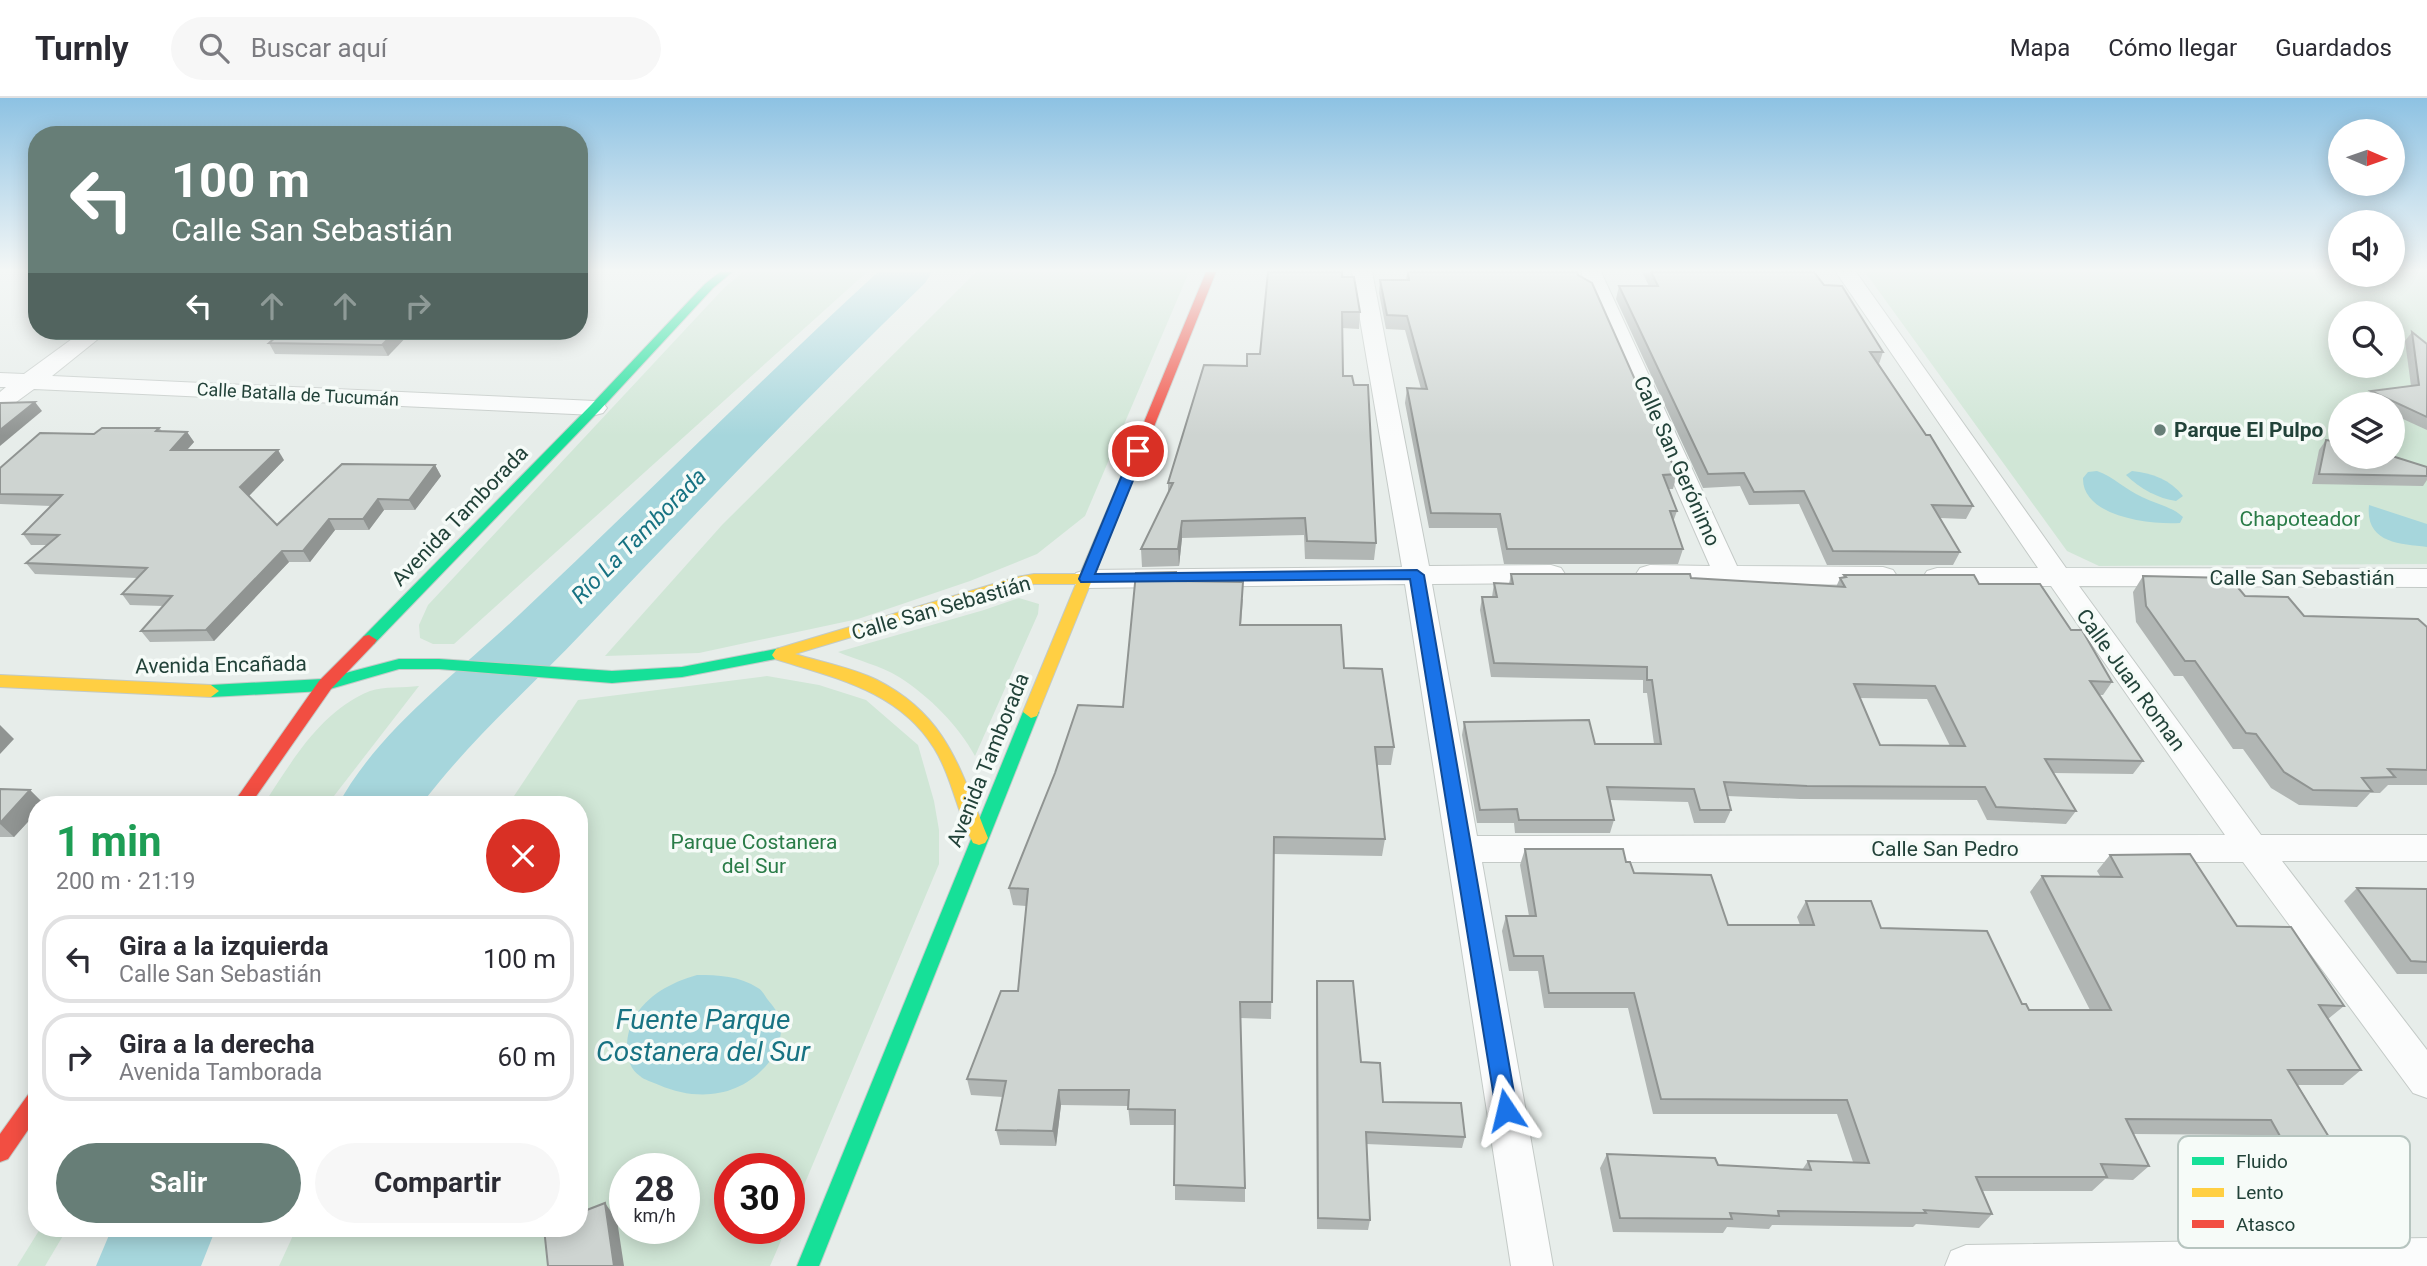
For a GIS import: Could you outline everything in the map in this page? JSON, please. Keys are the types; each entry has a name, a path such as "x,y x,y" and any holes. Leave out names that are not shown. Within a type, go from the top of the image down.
{"main road":[{"name":"Avenida Tamborada","path":"247,796 325,685 671,327"},
{"name":"Avenida Tamborada","path":"808,1266 979,838 1190,327"},
{"name":"Calle San Sebastián","path":"593,675 630,676 679,672 780,654 1017,582 1034,579 1086,579"},
{"path":"780,654 870,683 910,709 942,746 979,838"},
{"name":"Avenida Encañada","path":"0,681 180,690 325,685 389,665 440,663 593,675"},
{"path":"0,1152 28,1112"}],"street":[{"path":"1372,327 1417,575 1532,1266"},
{"name":"Calle San Gerónimo","path":"1616,327 1727,574"},
{"name":"Calle Juan Roman","path":"1884,327 2059,578 2253,849 2427,1080"},
{"path":"0,403 85,340"},
{"name":"Calle Batalla de Tucumán","path":"0,380 595,408"},
{"name":"Calle San Sebastián","path":"1086,579 1579,575"},
{"name":"Calle San Sebastián","path":"1619,575 2427,578"},
{"name":"Calle San Pedro","path":"1463,849 2427,848"},
{"path":"1966,1266 2427,1259"}],"green space":[{"path":"688,327 806,327 454,644 433,644 420,638 419,625 428,605"},
{"path":"921,327 1166,327 1085,516 1037,554 970,581 858,619 699,653 605,656 722,525"},
{"name":"Parque El Pulpo","path":"1904,327 2328,327 2328,378 2405,378 2405,327 2427,327 2427,564 2099,566 2067,551"},
{"path":"1019,598 1039,604 1038,614 975,756 952,723 910,685 885,670 838,652 984,610"},
{"name":"Parque Costanera del Sur","path":"767,676 819,685 866,700 918,745 934,801 939,830 939,864 805,1183 805,1153 714,1153 714,1244 780,1244 770,1266 279,1266 292,1237 588,1237 588,796 514,796 578,700"},
{"path":"419,686 334,796 269,796 321,725 352,700 376,689"},
{"path":"35,1237 62,1237 45,1266 17,1266"}],"water":[{"path":"2097,471 2136,494 2174,510 2183,517 2180,523 2136,520 2106,510 2094,502 2086,491 2083,478 2088,472"},
{"path":"2132,471 2160,478 2183,496 2176,501 2150,492 2126,475"},
{"path":"2369,505 2427,524 2427,547 2406,545 2378,534 2369,518"},
{"name":"Fuente Parque Costanera del Sur","path":"697,975 729,977 751,984 762,992 780,1018 778,1044 765,1067 742,1085 715,1094 687,1093 646,1080 634,1071 628,1057 628,1034 639,1010 659,992"}],"building":[{"path":"1263,327 1342,327 1343,376 1352,376 1354,385 1368,385 1376,543 1307,541 1305,518 1182,521 1178,549 1141,549 1173,483 1168,483 1204,365 1247,366 1247,354 1260,354"},
{"path":"1410,327 1611,327 1677,474 1663,475 1677,511 1670,511 1683,549 1507,549 1500,514 1431,513 1407,388 1427,389"},
{"path":"1638,327 1867,327 1883,352 1870,352 1926,435 1930,435 1973,506 1932,505 1960,552 1833,551 1804,491 1754,492 1744,473 1708,474"},
{"path":"2412,332 2427,344 2427,417 2405,407 2405,392 2371,391 2419,385"},
{"path":"272,340 387,340 382,345 269,343"},
{"path":"35,402 0,430 0,403"},
{"path":"102,428 159,428 156,431 187,432 171,450 278,450 240,487 277,525 342,464 435,465 409,500 378,499 363,519 329,519 303,551 282,551 206,630 141,631 172,596 122,594 147,568 26,563 59,535 23,534 62,495 0,494 0,468 40,433 94,434"},
{"path":"2326,440 2328,469 2405,469 2405,460 2427,467 2427,476 2319,474"},
{"path":"1176,572 1175,581 1243,582 1240,625 1341,625 1344,668 1382,669 1394,747 1375,747 1385,839 1274,837 1272,1002 1240,1002 1245,1188 1174,1185 1175,1110 1128,1109 1129,1090 1059,1090 1053,1131 996,1130 1006,1081 967,1079 1001,991 1018,991 1028,889 1009,888 1055,773 1078,705 1123,707 1136,573"},
{"path":"1511,574 1690,574 1691,578 1845,587 1840,578 1846,577 1844,575 1974,575 1979,584 2040,584 2071,630 2082,630 2112,682 2090,681 2143,761 2045,759 2076,811 1996,807 1985,787 1807,786 1724,782 1731,810 1700,810 1694,789 1607,787 1614,820 1519,820 1517,809 1480,810 1464,722 1589,720 1595,744 1661,744 1652,680 1647,680 1647,667 1494,663 1482,597 1497,597 1494,583 1513,584","holes":["1854,684 1935,686 1965,746 1880,745"]},
{"path":"2143,576 2230,578 2245,596 2288,597 2304,616 2418,619 2427,627 2427,770 2388,769 2395,777 2362,778 2372,791 2313,790 2284,772 2256,734 2246,733 2195,661 2185,661 2146,606"},
{"path":"0,789 30,790 0,823"},
{"path":"1525,849 1623,849 1626,862 1630,862 1634,873 1711,875 1728,925 1814,925 1806,901 1871,901 1881,928 1987,931 2022,1004 2026,1004 2029,1010 2111,1010 2042,876 2122,877 2110,855 2190,854 2237,926 2291,927 2344,1006 2319,1005 2361,1070 2288,1070 2328,1136 2280,1136 2271,1120 2126,1119 2149,1166 2101,1164 2107,1177 1976,1177 1992,1214 1924,1210 1926,1213 1778,1211 1779,1216 1730,1213 1732,1219 1620,1218 1607,1154 1715,1158 1718,1165 1811,1170 1808,1161 1869,1163 1847,1100 1661,1099 1634,993 1549,993 1543,956 1514,956 1506,916 1536,916"},
{"path":"2357,888 2427,889 2427,962 2411,961"},
{"path":"1317,981 1353,981 1361,1062 1380,1063 1383,1102 1461,1103 1465,1137 1366,1132 1370,1220 1318,1218"},
{"path":"605,1203 614,1266 548,1266 545,1237 588,1237 588,1210"}],"waterway":[{"name":"Río La Tamborada","path":"384,796 419,752 546,629 778,394 849,327"},
{"name":"Río La Tamborada","path":"148,1266 162,1237"}],"traffic: fast":[{"path":"369,640 671,327"},
{"path":"211,691 323,685 399,664 439,664 612,677 682,672 781,653"},
{"path":"808,1266 1031,712"}],"traffic: slow":[{"path":"1031,712 1141,444"},
{"path":"781,653 1017,582 1034,579 1086,579"},
{"path":"780,655 870,683 910,708 942,746 979,838"},
{"path":"0,681 211,691"}],"traffic: jam":[{"path":"1141,444 1189,327"},
{"path":"247,796 325,685 369,640"},
{"path":"0,1152 28,1112"}],"place":[{"name":"Parque El Pulpo","path":"2160,430"}],"route":[{"path":"1138,451 1086,579 1417,575 1506,1110"}],"park label":[{"name":"Chapoteador","path":"2300,519"}]}
